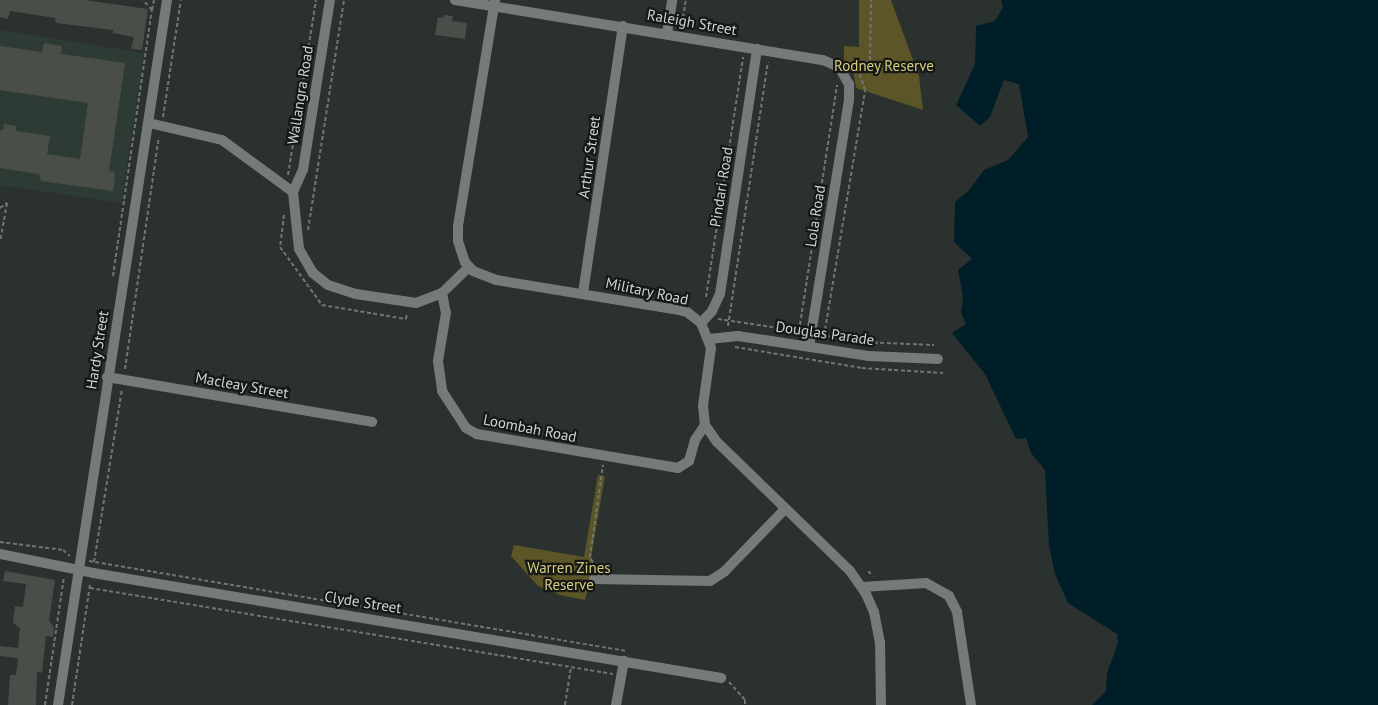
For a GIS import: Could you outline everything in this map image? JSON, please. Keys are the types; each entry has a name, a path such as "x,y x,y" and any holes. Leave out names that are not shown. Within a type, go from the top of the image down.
{"street":[{"name":"Hardy Street","path":"58,705 82,559 107,377 149,123 167,0"},
{"name":"Wallangra Road","path":"290,189 303,170 330,0"},
{"name":"Raleigh Street","path":"455,0 495,3 832,63 846,77"},
{"path":"666,33 672,0"},
{"path":"149,123 222,140 290,189 299,249 313,273 328,285 356,294 416,303 442,293 468,267 460,252 458,226 495,3"},
{"name":"Arthur Street","path":"583,294 623,26"},
{"name":"Pindari Road","path":"700,323 712,311 720,294 757,49"},
{"name":"Lola Road","path":"809,346 850,90 846,77"},
{"name":"Military Road","path":"468,267 496,280 686,312 700,323 709,339"},
{"name":"Loombah Road","path":"442,293 446,313 438,376 448,405 466,428 491,438 604,457 683,467 690,461 695,440 705,425"},
{"name":"Douglas Parade","path":"709,339 738,336 869,356 938,359"},
{"path":"709,339 705,425 717,442 844,564 862,588 877,625 881,705"},
{"name":"Macleay Street","path":"107,377 372,422"},
{"path":"594,579 651,582 716,579 785,509"},
{"name":"Clyde Street","path":"0,554 80,571 721,678"},
{"path":"862,588 926,583 949,596 957,612 971,705"},
{"path":"616,705 624,661"}],"path":[{"path":"152,10 154,0"},
{"path":"72,705 181,0"},
{"path":"290,189 316,0"},
{"path":"307,235 344,0"},
{"path":"682,24 686,0"},
{"path":"846,77 870,60 871,0"},
{"path":"706,302 744,47"},
{"path":"727,329 770,51"},
{"path":"824,336 865,86 858,69 840,58"},
{"path":"0,208 7,203 0,241"},
{"path":"284,214 280,247 322,305 406,318 407,312"},
{"path":"718,319 799,332"},
{"path":"596,568 590,557 604,457"},
{"path":"0,542 63,550 82,559 626,649 624,661"},
{"path":"45,705 65,567"},
{"path":"868,571 875,578"},
{"path":"90,588 622,675"},
{"path":"565,705 573,652"},
{"path":"721,678 732,683 745,700 745,705"}],"shaded area":[{"path":"0,30 144,53 121,203 0,185"}],"green space":[{"name":"Rodney Reserve","path":"859,0 891,0 919,76 923,110 856,88 853,70 844,60 844,46 859,47"},
{"name":"Warren Zines Reserve","path":"598,475 605,476 591,557 598,573 592,573 585,600 560,595 538,586 511,556 514,545 584,557"}],"water":[{"path":"1001,0 1378,0 1378,705 1092,705 1106,691 1107,673 1118,643 1117,634 1068,603 1055,574 1049,546 1045,470 1031,453 1026,438 1016,439 985,374 952,333 966,324 961,313 963,297 958,270 972,259 954,242 955,202 969,190 984,170 1008,160 1028,137 1019,84 1004,80 990,117 980,126 956,105 975,64 976,26 995,21 1003,7"}],"building":[{"path":"0,0 84,0 148,9 142,50 131,49 134,37 113,33 113,30 56,23 55,18 10,11 8,19 0,17"},
{"path":"444,15 453,16 452,21 467,23 465,39 435,35 438,17 443,18"},
{"path":"44,43 62,46 61,54 125,63 109,171 114,172 115,177 113,191 41,181 39,174 0,168 0,130 3,130 4,124 16,126 16,131 50,136 47,154 80,159 88,103 0,90 0,46 42,52"},
{"path":"5,571 55,580 49,621 54,627 53,637 46,636 42,673 37,672 36,705 8,705 10,675 16,675 18,658 0,656 0,646 18,648 20,628 13,623 15,606 23,607 26,584 3,581"}]}
